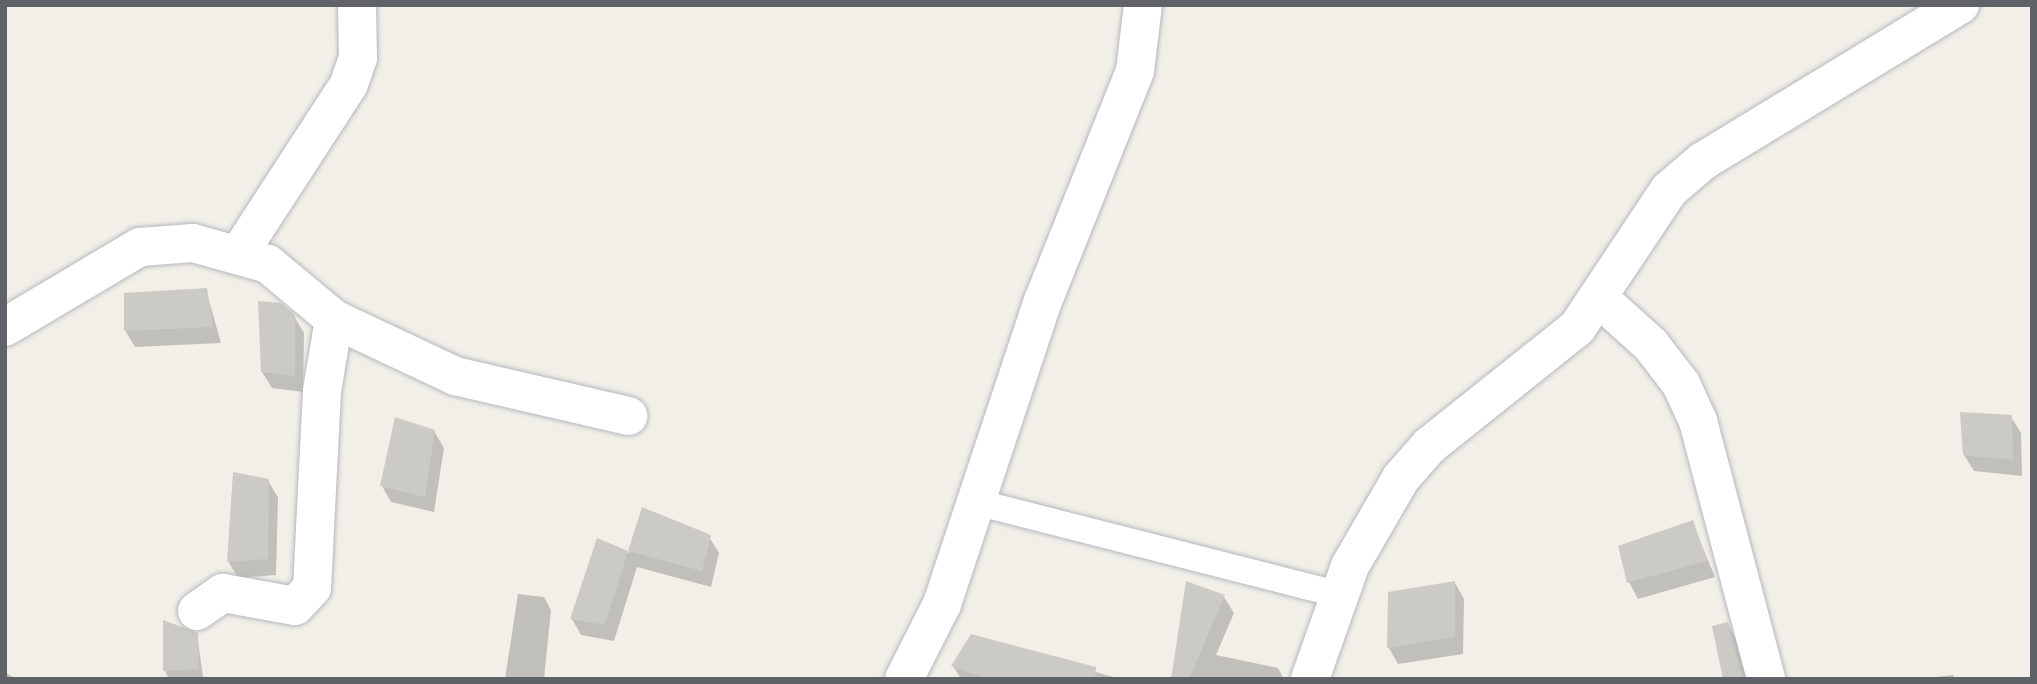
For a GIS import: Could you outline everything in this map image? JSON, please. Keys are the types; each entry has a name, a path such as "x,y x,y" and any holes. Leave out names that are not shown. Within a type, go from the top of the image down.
{"street":[{"path":"240,252 349,84 358,58 357,5"},
{"path":"904,679 942,604 1043,302 1135,71 1143,5"},
{"path":"1310,679 1340,595 1381,509 1429,446 1536,364 1599,298 1638,232 1703,161 1960,5"},
{"path":"5,327 140,247 193,243 240,252 268,264 334,319 455,376 628,416"},
{"path":"1599,298 1651,345 1681,384 1698,421 1766,679"},
{"path":"197,611 223,593 295,606 312,588 322,391 334,319"}],"lane":[{"path":"976,502 1340,595"}],"building":[{"path":"207,288 213,327 124,331 124,293"},
{"path":"258,301 281,303 295,315 295,376 261,372"},
{"path":"1960,412 2012,415 2013,460 1963,455"},
{"path":"395,417 435,430 425,497 380,486"},
{"path":"233,472 269,479 268,559 227,562"},
{"path":"642,507 711,535 702,571 628,551"},
{"path":"1693,520 1707,561 1627,583 1618,546"},
{"path":"597,538 628,551 605,625 570,619"},
{"path":"1186,581 1225,595 1189,679 1171,679"},
{"path":"1455,581 1455,637 1387,648 1388,592"},
{"path":"163,620 198,633 199,669 163,671"},
{"path":"1728,622 1743,679 1723,679 1712,626"},
{"path":"971,634 1096,667 1095,679 987,679 951,666"}]}
